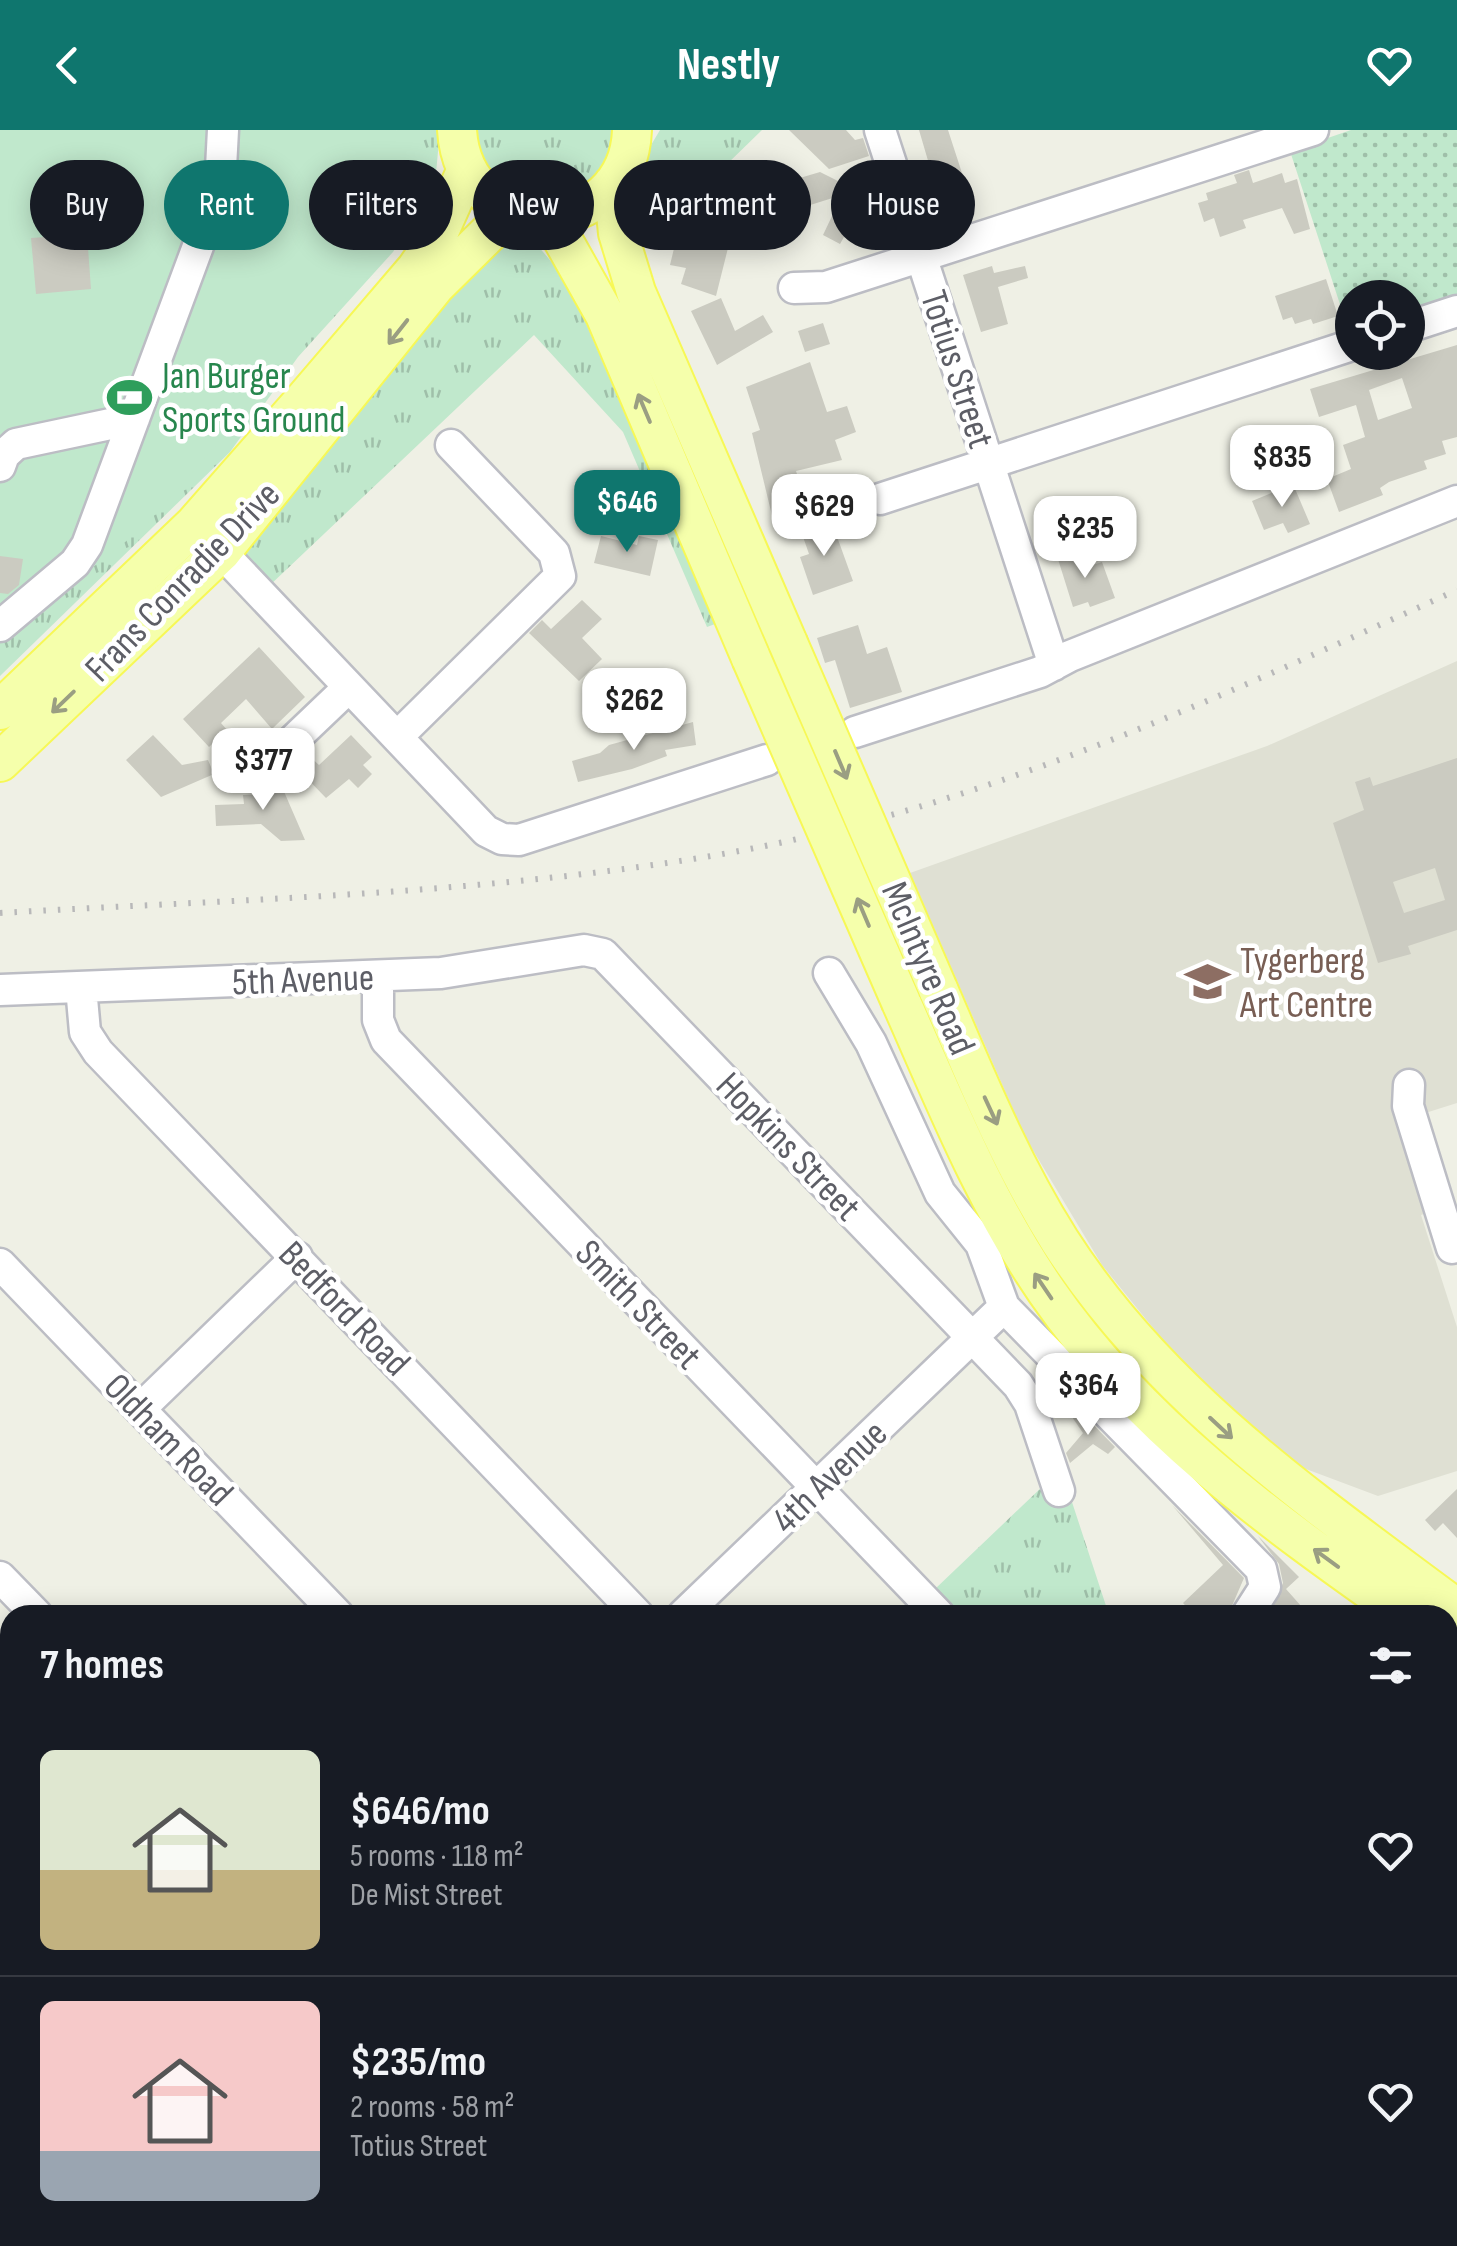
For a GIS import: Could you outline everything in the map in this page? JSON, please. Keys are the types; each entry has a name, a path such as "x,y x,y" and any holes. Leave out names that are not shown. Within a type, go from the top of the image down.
{"main road":[{"path":"458,130 466,169 473,178"},
{"path":"594,199 613,184 627,159 633,131"},
{"name":"Frans Conradie Drive","path":"0,710 194,525 341,357 434,243 466,169"},
{"name":"McIntyre Road","path":"613,184 618,233 636,292 992,1114 1031,1192 1061,1242 1128,1332 1234,1440 1452,1605"},
{"name":"Frans Conradie Drive","path":"0,762 220,552 434,286 473,248"},
{"name":"McIntyre Road","path":"569,250 605,315 901,1002 991,1200 1048,1294 1156,1419 1258,1510 1391,1605"}],"street":[{"path":"0,626 75,563 88,546 220,188 223,130"},
{"name":"Totius Street","path":"880,130 1054,665"},
{"path":"794,288 826,287 1313,130"},
{"path":"1425,322 1457,312"},
{"path":"880,499 1335,351"},
{"path":"0,466 4,454 16,444 134,419"},
{"path":"397,737 560,576 554,553 451,445"},
{"path":"855,732 1054,665 1457,502"},
{"path":"220,552 486,831 510,840 767,760"},
{"path":"261,756 285,748 349,688"},
{"name":"5th Avenue","path":"0,990 440,973 584,950 603,954"},
{"name":"Hopkins Street","path":"603,954 1025,1395 1059,1491"},
{"path":"829,973 872,1043 940,1192 981,1244 1004,1307 1261,1569 1265,1587 1254,1605"},
{"name":"Smith Street","path":"378,976 378,1020 386,1040 929,1605"},
{"name":"Bedford Road","path":"81,987 90,1043 628,1605"},
{"path":"1409,1085 1408,1106 1455,1244"},
{"path":"140,1408 296,1257"},
{"name":"Oldham Road","path":"0,1264 328,1605"},
{"name":"4th Avenue","path":"693,1605 1004,1307"},
{"path":"0,1577 27,1605"}],"shaded area":[{"name":"Tygerberg Art Centre","path":"1457,661 1457,1103 1419,1115 1449,1205 1421,1215 1457,1327 1457,1471 1378,1496 1298,1466 1238,1417 1166,1344 1102,1265 1025,1137 910,873 1267,746"}],"green space":[{"name":"Jan Burger Sports Ground","path":"0,130 397,130 391,160 309,160 309,250 371,250 366,275 143,528 0,640"},
{"path":"397,130 440,130 437,160 373,160"},
{"path":"475,130 615,130 606,162 594,180 594,160 483,160"},
{"path":"660,130 762,130 731,160 642,160"},
{"path":"1351,130 1457,130 1457,298 1425,308 1425,280 1335,280 1335,289 1290,151"},
{"path":"309,242 309,250 394,250 298,357 230,452 0,676 0,634"},
{"path":"499,250 541,250 568,281 715,624 707,627 623,432 534,335 268,587 242,556 245,542 450,286"},
{"path":"1043,1486 1071,1499 1106,1605 950,1605 935,1589"}],"building":[{"path":"789,130 846,130 855,140 863,138 869,156 831,160 829,169"},
{"path":"919,130 948,130 958,160 928,160"},
{"path":"1249,170 1253,183 1282,173 1285,183 1297,179 1310,229 1294,234 1282,208 1243,220 1246,228 1220,237 1214,218 1204,222 1198,203 1208,200 1206,193 1237,183 1234,175"},
{"path":"820,172 831,178 831,198 811,205 811,175"},
{"path":"831,218 831,239 823,235"},
{"path":"32,250 88,250 91,289 36,294"},
{"path":"674,250 728,250 716,296 681,284 686,268 670,265"},
{"path":"992,266 994,273 1025,266 1028,278 998,287 1008,324 981,332 963,275"},
{"path":"1326,279 1335,317 1313,324 1311,319 1295,324 1292,317 1283,320 1275,296"},
{"path":"721,298 735,331 763,315 773,332 717,365 691,311"},
{"path":"823,323 830,344 805,352 798,331"},
{"path":"1457,345 1457,437 1442,441 1446,454 1424,461 1427,469 1380,488 1383,495 1339,512 1327,479 1351,469 1343,445 1365,437 1356,405 1319,417 1310,389 1373,370 1425,370 1425,355","holes":["1402,378 1412,408 1378,420 1369,390"]},
{"path":"810,362 827,412 847,406 856,432 835,440 842,460 796,471 812,521 776,532 752,433 760,430 746,387"},
{"path":"1293,484 1310,524 1288,533 1283,523 1264,530 1252,501"},
{"path":"831,520 853,581 813,595 800,557 809,554 801,531"},
{"path":"601,536 637,545 639,536 658,540 650,576 594,563"},
{"path":"1074,550 1086,567 1102,562 1115,598 1090,607 1088,602 1073,607 1057,556"},
{"path":"0,556 23,559 19,585 8,594 0,593"},
{"path":"582,600 602,619 582,638 602,659 579,681 529,633 542,620 551,629"},
{"path":"858,625 867,654 887,647 902,692 850,708 835,660 825,663 817,638"},
{"path":"259,647 305,697 272,729 246,699 221,723 227,730 209,747 183,719"},
{"path":"693,722 696,745 665,750 667,756 632,769 578,782 572,761 600,753 609,745"},
{"path":"153,735 182,765 208,760 214,774 161,797 126,760"},
{"path":"351,735 372,757 363,765 372,774 358,788 349,779 326,798 295,766 307,754 319,765"},
{"path":"1457,758 1457,930 1408,946 1411,954 1378,963 1333,823 1364,810 1355,782 1370,777 1373,786","holes":["1435,868 1445,900 1404,913 1393,882"]},
{"path":"279,780 305,840 281,841 261,824 216,826 215,805 244,804 243,795 264,794 264,782"},
{"path":"1079,1410 1115,1447 1108,1454 1093,1444 1070,1463 1066,1453 1083,1433 1072,1417"},
{"path":"1457,1489 1457,1538 1443,1523 1435,1531 1425,1520"},
{"path":"1172,1505 1244,1578 1232,1605 1185,1605 1223,1565"},
{"path":"1258,1536 1299,1577 1286,1589 1300,1605 1273,1605 1283,1583 1279,1564"}],"railway":[{"path":"0,913 360,894 539,879 717,855 814,835 909,810 1095,746 1277,671 1457,590"}],"place":[{"name":"Jan Burger Sports Ground","path":"129,397"},
{"name":"Tygerberg Art Centre","path":"1207,982"}]}
